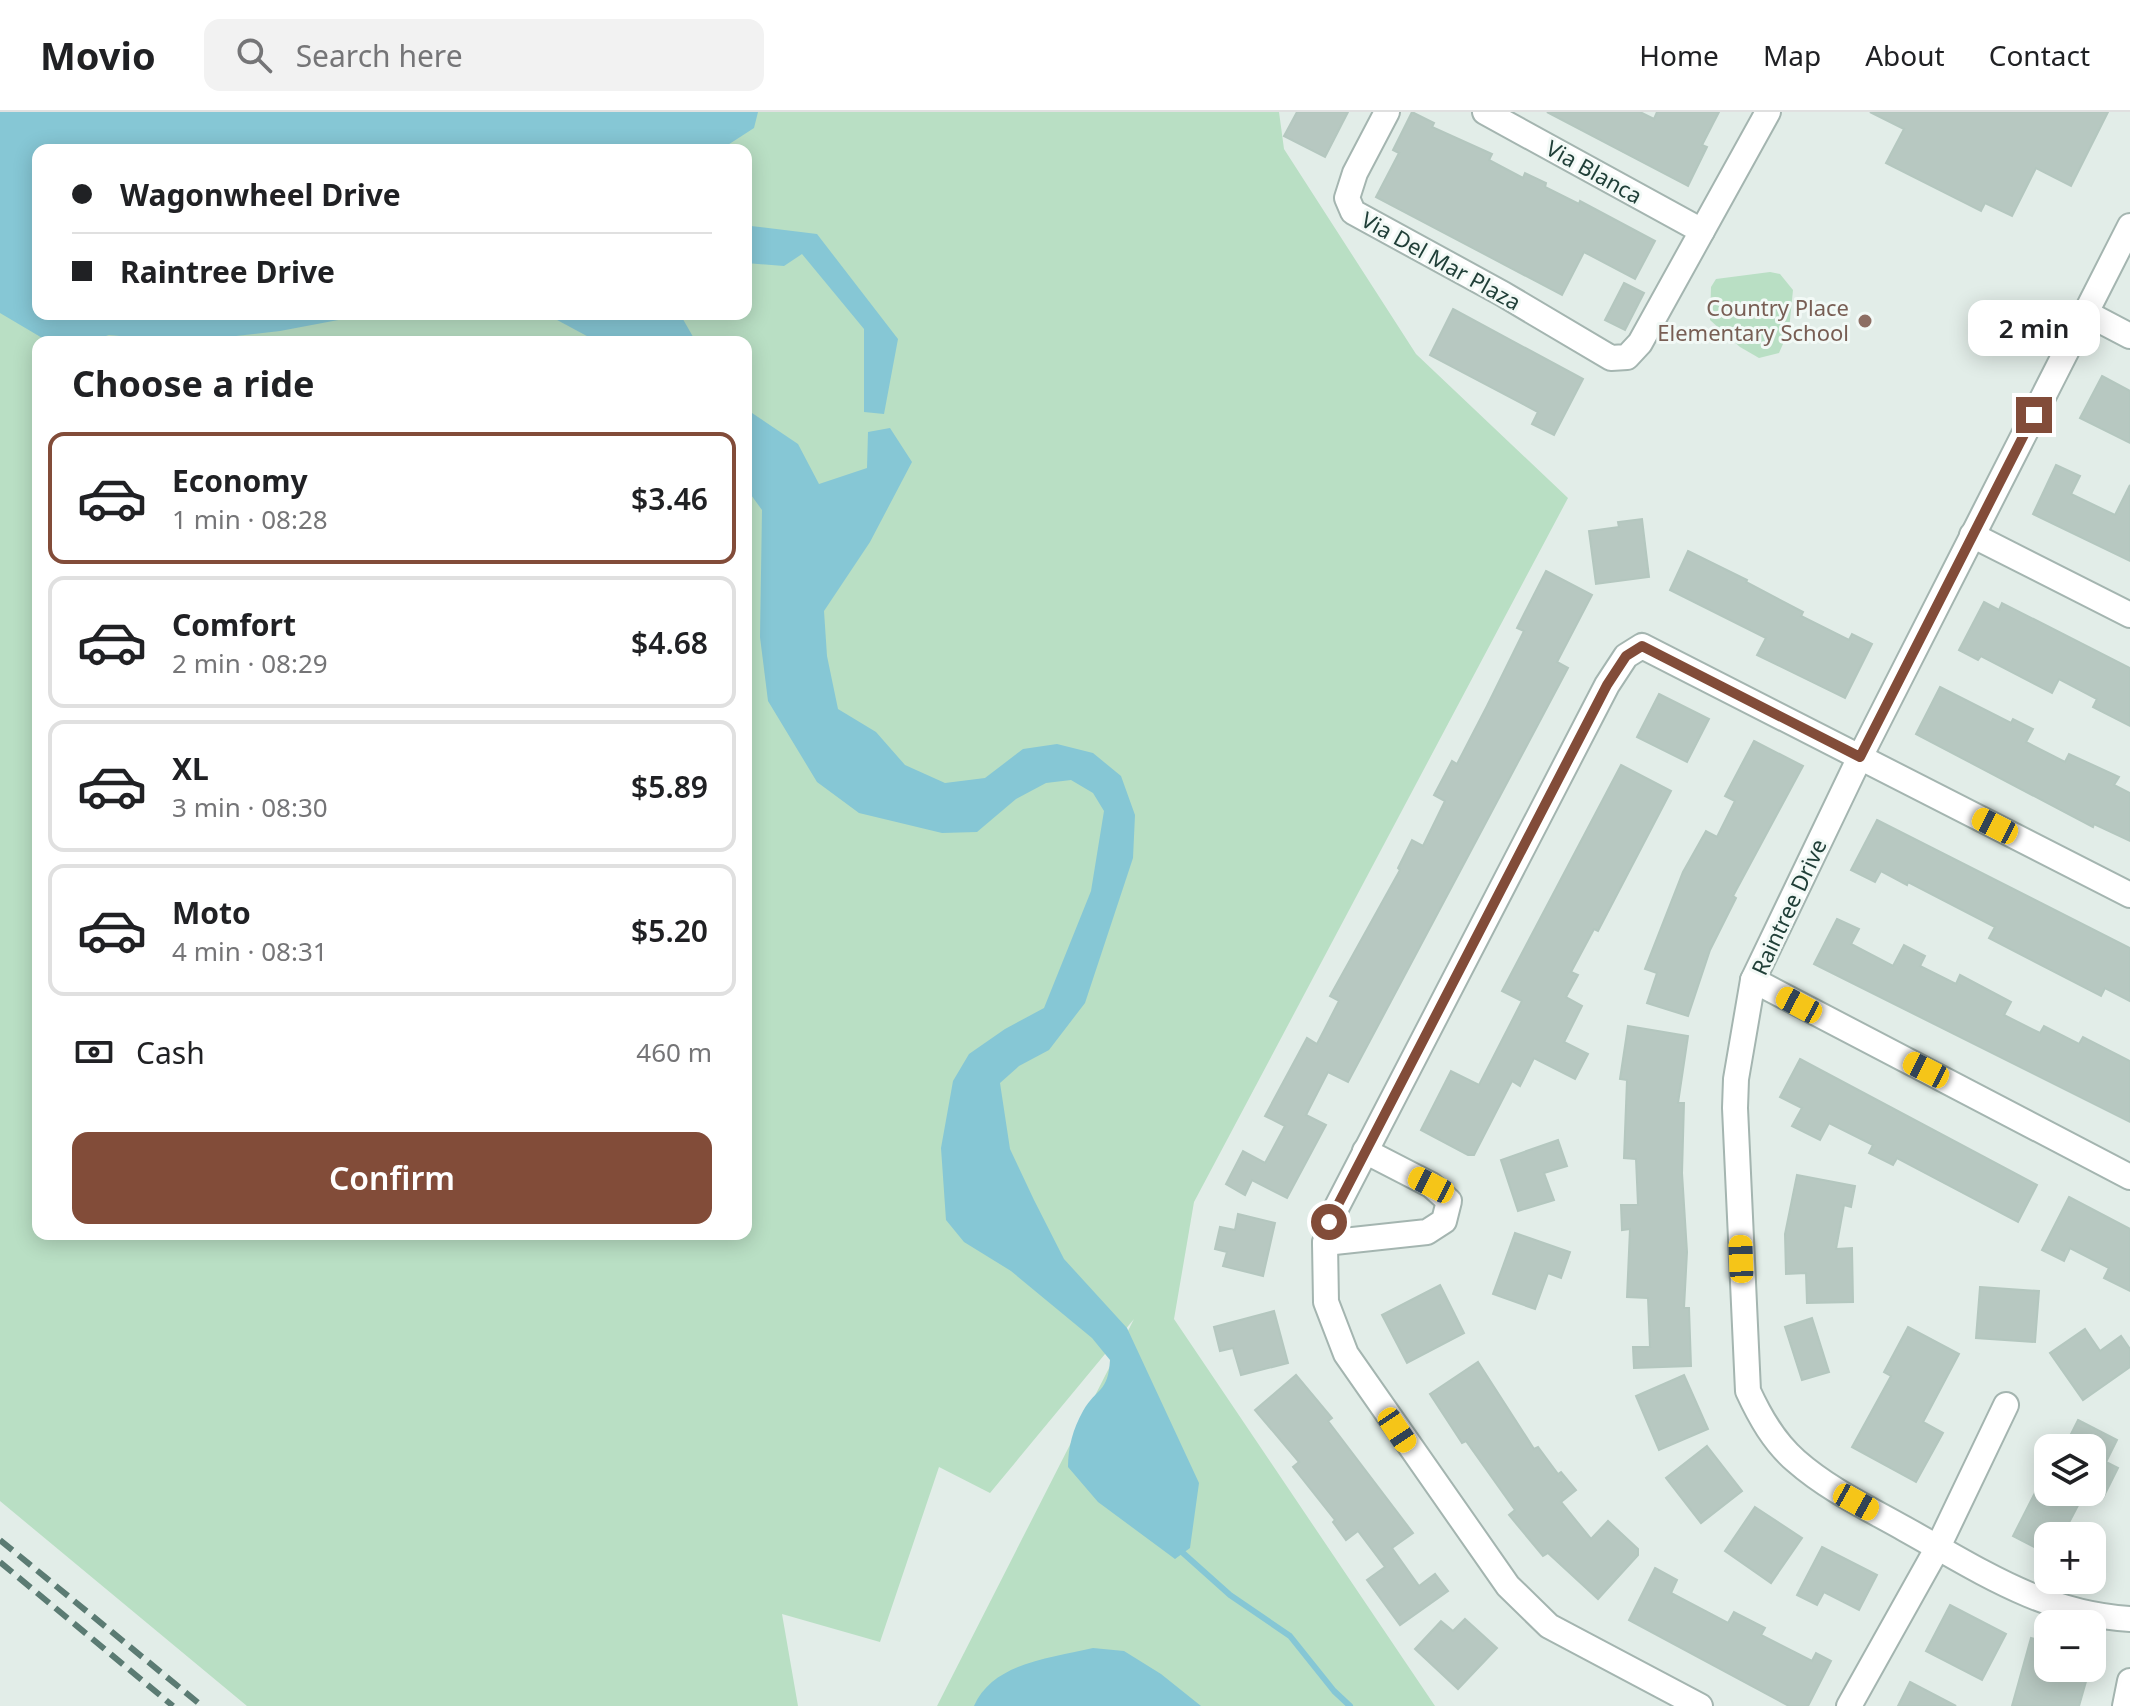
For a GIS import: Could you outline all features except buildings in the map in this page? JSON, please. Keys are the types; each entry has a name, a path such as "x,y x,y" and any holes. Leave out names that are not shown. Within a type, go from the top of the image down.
{"street":[{"name":"Via Del Mar Plaza","path":"1387,112 1355,173 1347,198 1353,212 1611,358 1627,357 1640,343 1702,231"},
{"name":"Via Blanca","path":"1485,112 1702,231"},
{"path":"1702,231 1768,112"},
{"name":"Raintree Drive","path":"2130,226 1860,757 1753,980 1736,1079 1735,1108 1748,1391 1764,1424 1794,1460 1829,1487 2010,1588 2094,1617 2130,1619"},
{"path":"2086,313 2130,336"},
{"path":"1972,535 2130,615"},
{"path":"1700,1706 1549,1626 1508,1586 1346,1354 1326,1302 1325,1243 1329,1222 1607,685 1626,656 1642,646 2130,895"},
{"path":"1753,980 2130,1177"},
{"path":"1325,1243 1427,1232 1444,1221 1449,1201 1431,1185 1365,1151"},
{"path":"1849,1706 1938,1547 2006,1405"},
{"path":"2125,1706 2130,1681"}],"green space":[{"path":"0,112 1279,112 1284,149 1416,354 1568,498 1194,1202 1174,1319 1435,1706 937,1706 1134,1319 990,1493 939,1467 880,1642 782,1614 798,1706 247,1706 0,1501"},
{"path":"1770,272 1780,274 1793,290 1789,330 1779,353 1759,358 1740,347 1710,320 1711,287 1716,279"}],"water":[{"path":"0,112 758,112 754,128 729,144 32,144 32,320 338,320 236,336 39,336 0,313"},
{"path":"752,226 817,234 898,339 884,414 864,412 864,329 802,254 784,266 752,263"},
{"path":"557,320 683,320 693,336 587,336"},
{"path":"752,413 798,444 819,484 867,468 868,432 890,428 912,462 870,542 824,611 827,656 838,709 876,732 905,765 945,783 985,778 1023,749 1057,744 1093,753 1121,776 1135,815 1133,858 1085,1003 1049,1050 1019,1066 1000,1083 1010,1149 1034,1200 1064,1259 1127,1328 1199,1483 1190,1548 1175,1559 1098,1502 1068,1467 1076,1425 1107,1379 1110,1360 1092,1338 1011,1271 964,1242 946,1220 941,1148 953,1081 969,1054 1005,1029 1044,1008 1091,891 1104,811 1093,793 1071,780 1046,783 1016,799 977,832 942,833 859,813 817,782 768,701 760,637 762,510 752,496"},
{"path":"1093,1648 1124,1651 1161,1674 1201,1706 974,1706 983,1691 1009,1671 1042,1659"}],"waterway":[{"path":"1183,1553 1230,1595 1290,1636 1350,1706"}],"railway":[{"path":"0,1540 202,1706"},
{"path":"0,1562 173,1706"}],"place":[{"name":"Country Place Elementary School","path":"1865,321"}],"route":[{"path":"1329,1222 1607,685 1626,656 1642,646 1860,757 2034,415"}]}
